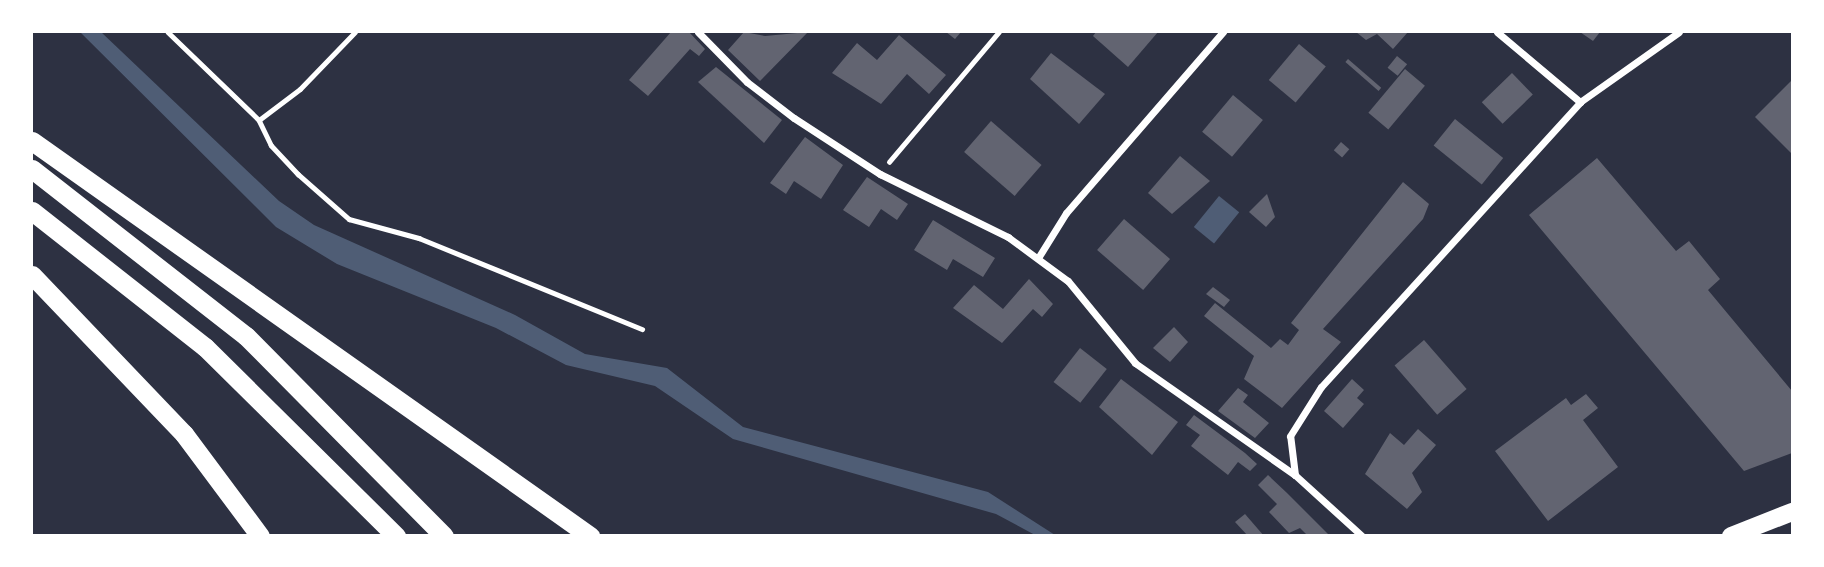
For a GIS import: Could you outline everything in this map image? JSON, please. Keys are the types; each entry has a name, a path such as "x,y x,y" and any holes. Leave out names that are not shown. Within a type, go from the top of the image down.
{"highway":[{"path":"32,141 590,536"},
{"path":"32,169 246,336 444,536"},
{"path":"32,211 205,347 396,536"},
{"path":"32,275 184,434 260,536"}],"main road":[{"path":"1731,536 1793,512"}],"street":[{"path":"698,32 768,99 880,174 1038,258 1082,295 1135,363 1295,475 1362,536"},
{"path":"1038,258 1066,213 1223,32"},
{"path":"1497,32 1580,102"},
{"path":"1295,475 1289,451 1297,416 1580,102 1679,32"}],"path":[{"path":"168,32 259,121 271,145 349,219 432,243 642,329"},
{"path":"259,121 300,89 355,32"},
{"path":"880,174 999,32"}],"water":[{"path":"80,32 101,32 279,201 314,225 515,315 585,354 667,368 743,427 988,492 1055,535 1035,535 996,514 733,439 655,386 566,365 496,328 337,264 276,227"},
{"path":"1219,196 1239,212 1214,243 1194,227"}],"building":[{"path":"671,32 689,32 705,49 699,56 690,49 648,96 629,80"},
{"path":"744,32 765,36 808,32 760,81 728,50"},
{"path":"946,32 961,32 955,39"},
{"path":"1096,32 1158,32 1128,67 1093,36"},
{"path":"1356,32 1408,32 1393,49 1377,34 1366,40"},
{"path":"1580,32 1600,32 1593,41"},
{"path":"899,35 946,75 929,94 907,74 881,104 832,73 857,43 877,60"},
{"path":"1299,44 1326,66 1296,103 1269,80"},
{"path":"1051,53 1105,94 1079,124 1030,79"},
{"path":"1397,56 1407,64 1398,76 1388,68"},
{"path":"1348,59 1381,88 1379,91 1345,62"},
{"path":"716,67 782,120 764,143 698,82"},
{"path":"1405,69 1425,86 1388,129 1368,113"},
{"path":"1512,73 1533,95 1503,124 1482,102"},
{"path":"1792,80 1792,154 1755,117"},
{"path":"1233,95 1263,120 1232,157 1202,132"},
{"path":"1455,119 1503,158 1482,184 1434,145"},
{"path":"991,121 1042,165 1015,196 964,152"},
{"path":"805,137 843,165 821,199 794,181 786,194 770,183"},
{"path":"1341,142 1349,149 1342,158 1334,150"},
{"path":"1180,156 1210,181 1172,214 1148,193"},
{"path":"1597,158 1676,251 1689,241 1720,279 1708,290 1792,391 1792,453 1744,471 1529,215"},
{"path":"867,177 908,204 897,220 881,209 869,227 843,210"},
{"path":"1403,182 1429,204 1423,219 1323,329 1341,342 1282,408 1244,379 1254,356 1204,316 1215,303 1271,348 1280,339 1288,345 1299,330 1291,323"},
{"path":"1267,194 1275,217 1266,227 1249,212"},
{"path":"1124,219 1170,259 1143,290 1097,250"},
{"path":"933,220 995,258 983,277 953,259 947,270 914,250"},
{"path":"1029,279 1053,304 1042,317 1033,309 1002,343 953,308 974,285 1003,309"},
{"path":"1213,287 1230,300 1224,307 1206,294"},
{"path":"1174,327 1188,342 1170,362 1153,348"},
{"path":"1424,340 1467,389 1437,415 1395,366"},
{"path":"1080,348 1107,369 1080,403 1054,382"},
{"path":"1121,379 1178,422 1152,455 1099,407"},
{"path":"1352,379 1364,390 1357,398 1364,404 1343,428 1324,411"},
{"path":"1238,388 1248,395 1243,402 1269,423 1255,438 1218,411"},
{"path":"1586,394 1598,408 1583,420 1618,467 1548,521 1495,451 1566,398 1571,405"},
{"path":"1194,415 1257,464 1250,471 1238,462 1228,475 1191,446 1200,435 1186,425"},
{"path":"1418,429 1436,445 1412,473 1422,492 1407,509 1365,474 1390,433 1404,445"},
{"path":"1268,475 1330,536 1308,536 1300,528 1289,533 1269,512 1277,504 1258,485"},
{"path":"1245,514 1264,536 1248,536 1235,522"}]}
